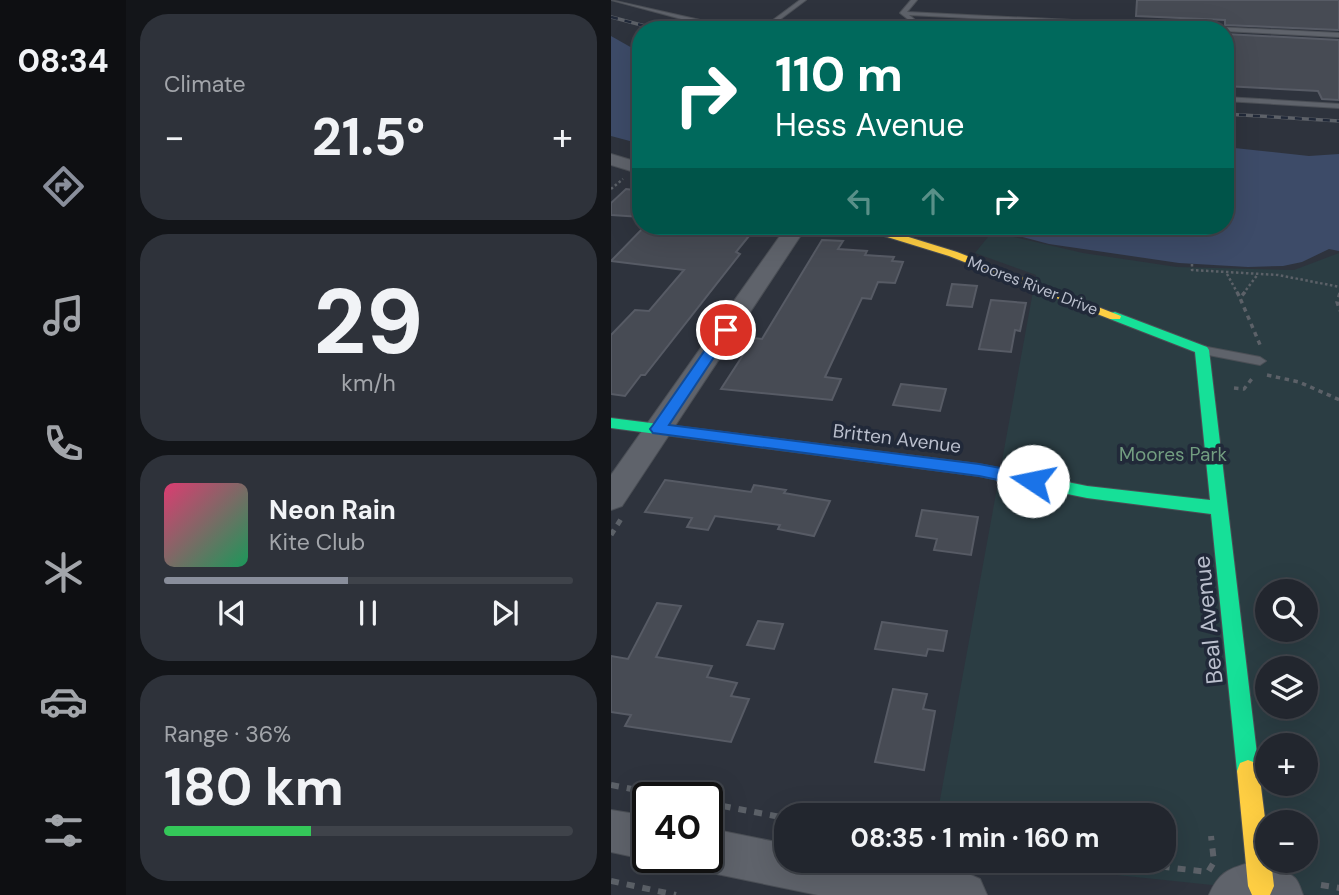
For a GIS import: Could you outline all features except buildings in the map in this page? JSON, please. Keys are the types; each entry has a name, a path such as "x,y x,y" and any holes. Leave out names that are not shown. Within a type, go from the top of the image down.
{"street":[{"path":"611,177 626,164"},
{"path":"611,498 791,235"},
{"name":"Moores River Drive","path":"891,235 953,254 1203,350"},
{"name":"Beal Avenue","path":"1203,350 1218,508 1274,890"},
{"name":"Britten Avenue","path":"611,423 979,470 1087,492 1218,508"},
{"path":"611,831 632,835"},
{"path":"723,853 888,887 964,895"}],"lane":[{"path":"612,0 692,21"},
{"path":"775,21 803,0"},
{"path":"903,13 914,0"},
{"path":"903,13 913,21"},
{"path":"903,13 1062,21"},
{"path":"1234,30 1339,35"},
{"path":"1234,100 1339,106"},
{"path":"1203,350 1258,367"}],"path":[{"path":"1192,264 1192,270 1278,275 1339,287"},
{"path":"1226,274 1240,298 1261,348 1258,367 1339,400"},
{"path":"1240,298 1258,274"},
{"path":"1339,293 1339,311"},
{"path":"611,785 632,789"},
{"path":"723,806 774,816"},
{"path":"1176,868 1208,872 1214,862 1211,834"},
{"path":"611,881 676,895"},
{"path":"1274,890 1339,888"}],"green space":[{"name":"Moores Park","path":"990,235 1005,235 1083,253 1177,267 1294,270 1339,253 1339,895 1309,895 1097,873 1176,873 1176,803 939,803 1036,275 975,253"}],"water":[{"path":"611,36 632,48 632,142 611,136"},
{"path":"1234,148 1309,156 1339,154 1339,251 1329,249 1302,262 1283,266 1248,267 1179,263 1049,244 1016,235 1234,235"}],"railway":[{"path":"611,17 632,23"},
{"path":"1234,115 1340,121"}],"traffic: fast":[{"path":"1115,316 1202,350 1248,771"},
{"path":"611,423 979,470 1087,492 1218,508"}],"traffic: slow":[{"path":"891,235 953,254 1115,316"},
{"path":"1248,771 1261,886"}],"route":[{"path":"726,330 658,429 979,470 1033,481"}]}
